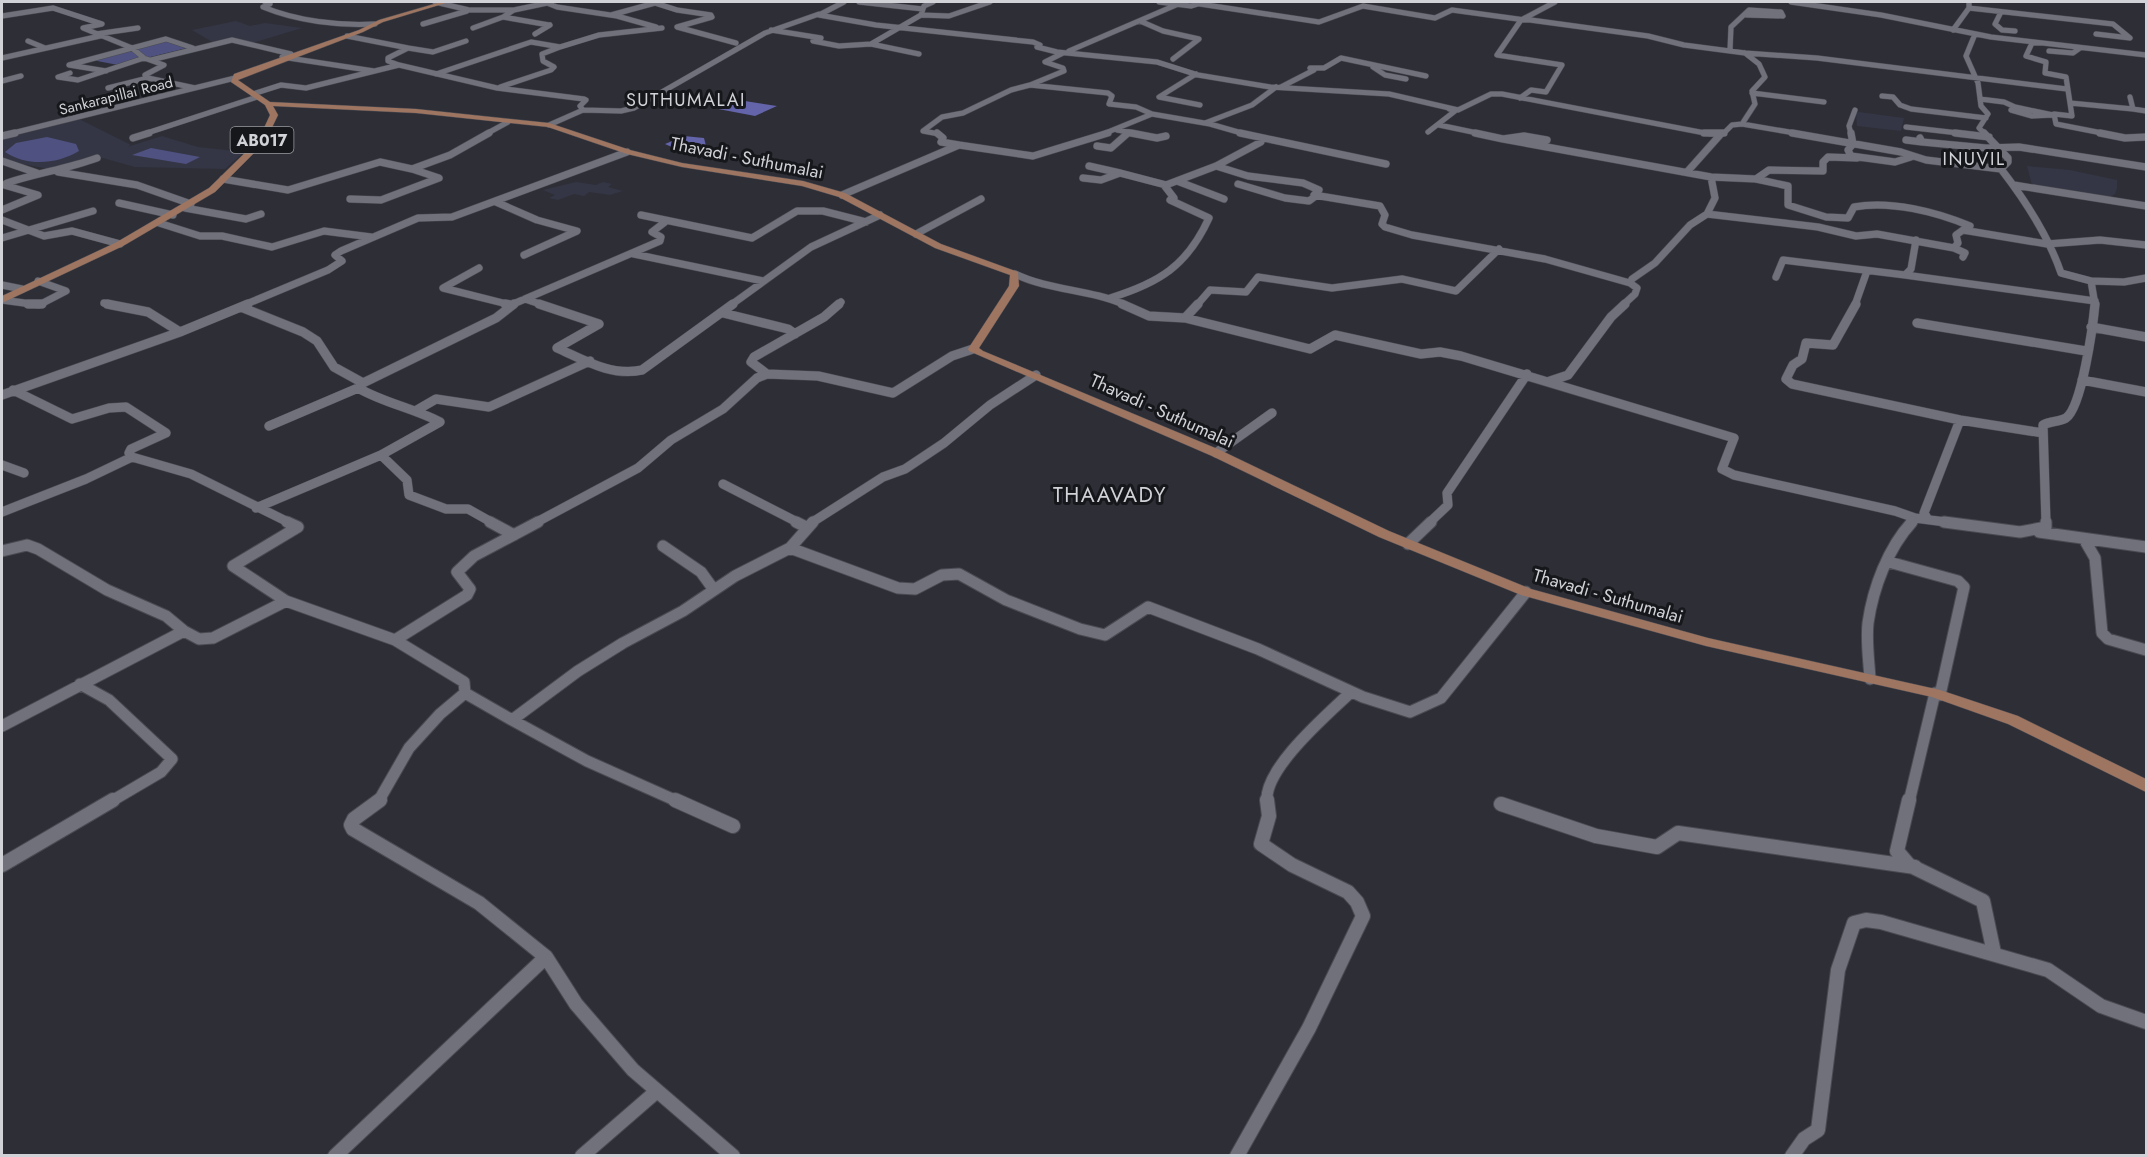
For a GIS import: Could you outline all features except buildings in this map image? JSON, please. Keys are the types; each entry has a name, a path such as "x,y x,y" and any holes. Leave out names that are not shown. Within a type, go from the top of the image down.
{"main road":[{"path":"235,78 286,56 440,2"},
{"name":"AB017","path":"2,300 120,244 173,215 212,190 262,140 274,115 268,104 234,80 235,78"},
{"name":"Thavadi - Suthumalai","path":"268,104 404,111 549,125 627,152 682,165 803,184 842,195 938,246 1015,274"},
{"path":"973,349 1014,286 1015,274"},
{"name":"Thavadi - Suthumalai","path":"973,349 1216,453 1408,543 1526,592 1706,642 1937,694 2013,720 2146,786"}],"street":[{"path":"265,2 270,4 263,6 274,13 288,13 356,26 375,24"},
{"path":"440,2 470,10"},
{"path":"473,28 503,17 514,10 549,2 557,7 611,15 662,28"},
{"path":"647,2 658,2 712,17 677,27 736,43"},
{"path":"611,15 658,2"},
{"path":"549,125 583,110 621,111 634,108 771,30 850,2"},
{"path":"860,2 949,16 990,2"},
{"path":"872,44 922,12 933,2"},
{"path":"1159,2 1195,6 1202,3 1319,22 1363,6 1435,18 1452,10 1745,53 1817,58 2067,89"},
{"path":"1525,20 1524,17 1555,2"},
{"path":"1791,2 1976,34 2146,55"},
{"path":"1152,114 1116,130 1033,156 941,142 944,138 938,133 923,131 942,117 963,113 1011,90 1064,71 1063,68 1045,62 1176,5"},
{"path":"1953,30 1969,5 2001,12 2113,24 2130,38 2096,34"},
{"path":"423,24 470,10 493,7 514,10"},
{"path":"2,16 53,8 102,24 83,28 132,48 148,59 165,66 145,75 148,78"},
{"path":"1730,50 1731,27 1753,9 1781,12 1783,16 1746,15"},
{"path":"2001,12 1995,24 2002,30 2024,33 2018,38"},
{"path":"819,14 876,25 1033,42 1039,43 1037,47 1040,48 1157,62 1196,74 1279,87 1389,94 1455,111 1428,132"},
{"path":"503,17 549,25 535,34"},
{"path":"1520,98 1531,90 1546,92 1562,64 1497,55 1521,20 1525,20"},
{"path":"1140,21 1162,31 1199,39 1173,59"},
{"path":"2,58 138,28"},
{"path":"497,88 551,70 554,68 543,61 542,54 560,47 599,35 662,28 683,29"},
{"path":"771,30 821,38 813,41 839,46 872,44 919,54"},
{"path":"1976,34 1966,56 1976,79 1980,99 1988,114 1980,128 2008,158 2008,162 2001,169"},
{"path":"347,36 433,52 466,41"},
{"path":"106,70 69,65 166,39 193,48"},
{"path":"70,73 58,77 78,80 148,59 232,40 286,56 377,72"},
{"path":"28,41 45,48"},
{"path":"436,74 531,42 560,47"},
{"path":"1980,99 2004,102 2015,107 2011,110 2016,113 2044,117 2072,116 2073,110 2066,77 2045,73 2046,62 2026,56 2032,43 2068,45"},
{"path":"408,48 388,58 388,61 497,88 584,99 586,100 580,106 583,110"},
{"path":"2049,51 2073,53 2080,48"},
{"path":"1742,124 1755,104 1752,93 1754,86 1765,77 1764,71 1745,53"},
{"path":"1204,123 1248,108 1279,87 1314,70 1310,68 1324,68 1341,58 1426,76"},
{"path":"1370,64 1367,65 1386,75 1406,79 1401,84"},
{"path":"133,138 281,85 306,88 399,65"},
{"path":"1196,74 1160,97 1200,105"},
{"path":"2,82 21,76"},
{"path":"108,87 148,78 195,88"},
{"name":"Sankarapillai Road","path":"2,136 235,78"},
{"path":"2,82 17,84"},
{"path":"1030,85 1108,93 1112,96 1109,104 1136,107 1152,114 1204,123 1261,139 1386,164"},
{"path":"1389,94 1396,89"},
{"path":"1752,93 1824,102"},
{"path":"1449,109 1465,109 1491,94 1720,135"},
{"path":"1882,96 1893,97 1900,105 1911,109 1986,118"},
{"path":"2130,97 2133,109"},
{"path":"2070,103 2146,111"},
{"path":"1853,144 1849,126 1854,110"},
{"path":"2053,115 2056,124 2066,128 2125,138 2146,137"},
{"path":"412,169 450,155 508,122"},
{"path":"1687,172 1720,135 1732,125 1742,124 1901,152 1911,157 2001,169 2014,185 2061,273 2091,281 2124,282 2146,278"},
{"path":"1439,125 1503,138 1524,136 1547,140"},
{"path":"1906,127 1990,138"},
{"path":"1918,129 1922,142"},
{"path":"1116,130 1157,138 1166,136"},
{"path":"1097,146 1111,148 1129,132"},
{"path":"1503,138 1509,142 1711,177 1756,179 1786,185 1788,206 1827,217 1848,218 1854,207 1870,204 1946,218 1970,226 1956,235 1958,243 1954,248"},
{"path":"1089,166 1164,185 1216,166 1261,142 1261,139"},
{"path":"1906,140 1986,148 1998,146 2146,166"},
{"path":"1853,144 1848,150 1857,158"},
{"path":"842,195 959,145"},
{"path":"2,395 180,332 241,307 340,264 342,261 335,255 418,218 443,219 496,202 627,152"},
{"path":"1756,179 1768,170 1823,171 1823,162 1828,157 1895,162 1911,157"},
{"path":"58,172 97,158"},
{"path":"2,161 37,173"},
{"path":"223,179 288,190 380,162 439,178 381,200 350,199"},
{"path":"1216,166 1255,178 1288,179 1312,185 1319,190 1314,195 1317,195"},
{"path":"2,210 38,195 4,185 37,173 58,172 137,186 188,206 246,219 261,214"},
{"path":"1083,178 1101,180 1120,173"},
{"path":"1630,283 1632,279 1655,263 1689,225 1707,214 1715,198 1711,177"},
{"path":"1177,181 1224,199"},
{"path":"1238,184 1286,198 1309,201 1317,195 1380,206 1385,215 1382,224 1385,227 1412,235 1499,249 1630,283 1637,288 1635,294 1611,317 1568,375 1550,381"},
{"path":"1110,298 1175,270 1200,240 1209,218 1170,201 1174,198 1164,185"},
{"path":"2014,185 2146,206"},
{"path":"916,234 929,224 954,216 981,199"},
{"path":"496,202 537,220 577,231 524,255"},
{"path":"119,203 173,215"},
{"path":"640,215 665,222 752,238 797,211 804,210 817,210 866,222"},
{"path":"2,238 26,229 93,211"},
{"path":"1707,214 1775,224 1818,226 1857,236 1873,233 1916,240 1954,248 1965,253 1964,257"},
{"path":"525,299 597,321 599,324 558,348 618,371 634,374 723,313 763,281 811,248 880,215"},
{"path":"1818,226 1827,217"},
{"path":"2,220 44,236 72,231 120,244"},
{"path":"269,426 360,385 496,318 511,305 660,241 661,237 652,232 665,222"},
{"path":"159,223 200,236 222,236 272,247 324,231 372,237"},
{"path":"1964,230 2047,244 2100,240 2146,245"},
{"path":"1905,275 1911,269 1916,240"},
{"path":"1185,318 1210,290 1246,292 1258,277 1332,288 1402,279 1456,291 1461,289 1499,249"},
{"path":"634,254 763,281"},
{"path":"1776,277 1783,260 1988,287 2022,289 2095,301"},
{"path":"479,268 472,274 443,288 511,305"},
{"path":"1867,271 1858,299 1833,345 1806,343 1803,359 1793,365 1786,379 1792,384 1960,420 2043,433"},
{"path":"1015,274 1034,284 1110,298 1149,316 1185,318 1311,349 1317,347 1328,336 1335,335 1421,354 1440,352 1461,356 1527,374 1734,438 1722,469 1734,475 1916,518 1982,528 2039,532 2057,537 2119,541 2146,547"},
{"path":"2,300 39,305 66,291 38,281"},
{"path":"2039,532 2046,527 2043,424 2048,420 2065,420 2070,415 2082,380 2095,301 2091,281"},
{"path":"2,285 22,289"},
{"path":"768,374 751,362 752,359 824,317 841,302"},
{"path":"104,303 148,312 180,332"},
{"path":"241,307 303,332 317,342 334,367 375,398 417,410 440,422 381,455 256,508"},
{"path":"723,313 788,329 795,334"},
{"path":"1917,323 2086,351"},
{"path":"2091,327 2146,337"},
{"path":"395,640 467,595 470,589 458,575 459,567 474,556 639,468 671,440 723,409 750,383 768,374 818,376 893,393 952,356 973,349"},
{"path":"417,410 436,399 489,407 590,361"},
{"path":"1408,543 1448,505 1447,493 1527,374"},
{"path":"512,720 578,671 623,643 683,611 714,590 790,548 806,527 884,477 905,469 944,443 990,405 1036,375"},
{"path":"2082,380 2146,392"},
{"path":"13,390 72,419 109,408 126,407 165,430 166,433 162,437 131,449 129,453 132,457"},
{"path":"1216,453 1272,413"},
{"path":"1928,519 1924,513 1960,420"},
{"path":"381,455 407,480 409,495 446,509 468,509 514,535"},
{"path":"2,512 86,479 132,457 191,474 298,527 233,566 286,601 395,640 464,682 465,693"},
{"path":"2,465 24,473"},
{"path":"723,484 806,527"},
{"path":"1870,679 1868,624 1879,580 1906,527 1916,518"},
{"path":"2084,539 2095,558 2102,633 2108,639 2146,650"},
{"path":"2,551 27,545 38,549 107,590 166,616 184,631 199,639 213,638 286,601"},
{"path":"663,546 701,573 714,590"},
{"path":"790,548 898,588 915,589 942,575 959,574 1006,600 1080,630 1105,635 1122,626 1132,613 1148,607 1258,649 1351,692 1410,712 1441,698 1526,592"},
{"path":"1889,562 1958,581 1964,587 1897,851 1915,867 1983,901 1994,953"},
{"path":"2,726 184,631"},
{"path":"2,865 161,772 172,759 109,700 80,684"},
{"path":"1237,1155 1309,1028 1363,916 1357,902 1348,892 1292,865 1261,844 1269,816 1266,793 1272,778 1306,735 1351,692"},
{"path":"465,693 587,761 733,826"},
{"path":"465,693 440,714 409,748 380,800 354,819 351,825 353,829 432,874 525,936 546,957 576,1004 633,1070 733,1155"},
{"path":"1501,804 1596,836 1657,847 1678,833 1915,867"},
{"path":"1792,1155 1804,1139 1818,1130 1826,1101 1834,1005 1843,950 1854,923 1866,920 1881,922 1951,944 1994,953 2048,970 2102,1006 2146,1022"},
{"path":"335,1155 546,957"},
{"path":"582,1155 657,1091"}],"shaded area":[{"path":"236,21 250,26 265,23 302,28 249,44 233,39 214,43 192,30"},
{"path":"165,41 187,48 118,65 92,60"},
{"path":"732,99 777,106 755,116 713,108"},
{"path":"1856,113 1904,118 1901,131 1857,126"},
{"path":"77,118 131,145 127,147 162,136 198,147 244,152 225,169 135,167 99,157 59,171 2,160 2,137"},
{"path":"684,136 704,138 706,146 686,150 665,144"},
{"path":"47,137 76,144 79,151 61,159 42,162 23,160 5,152 16,143"},
{"path":"151,148 200,157 186,164 132,155"},
{"path":"2027,166 2070,170 2117,180 2117,188 2115,194 2110,197 2032,185"},
{"path":"576,182 596,185 603,182 612,184 608,187 623,191 610,195 589,192 584,196 574,194 558,200 549,198 555,195 543,190"}],"district":[{"name":"SUTHUMALAI","path":"686,100"},
{"name":"INUVIL","path":"1974,159"},
{"name":"THAAVADY","path":"1110,495"}]}
